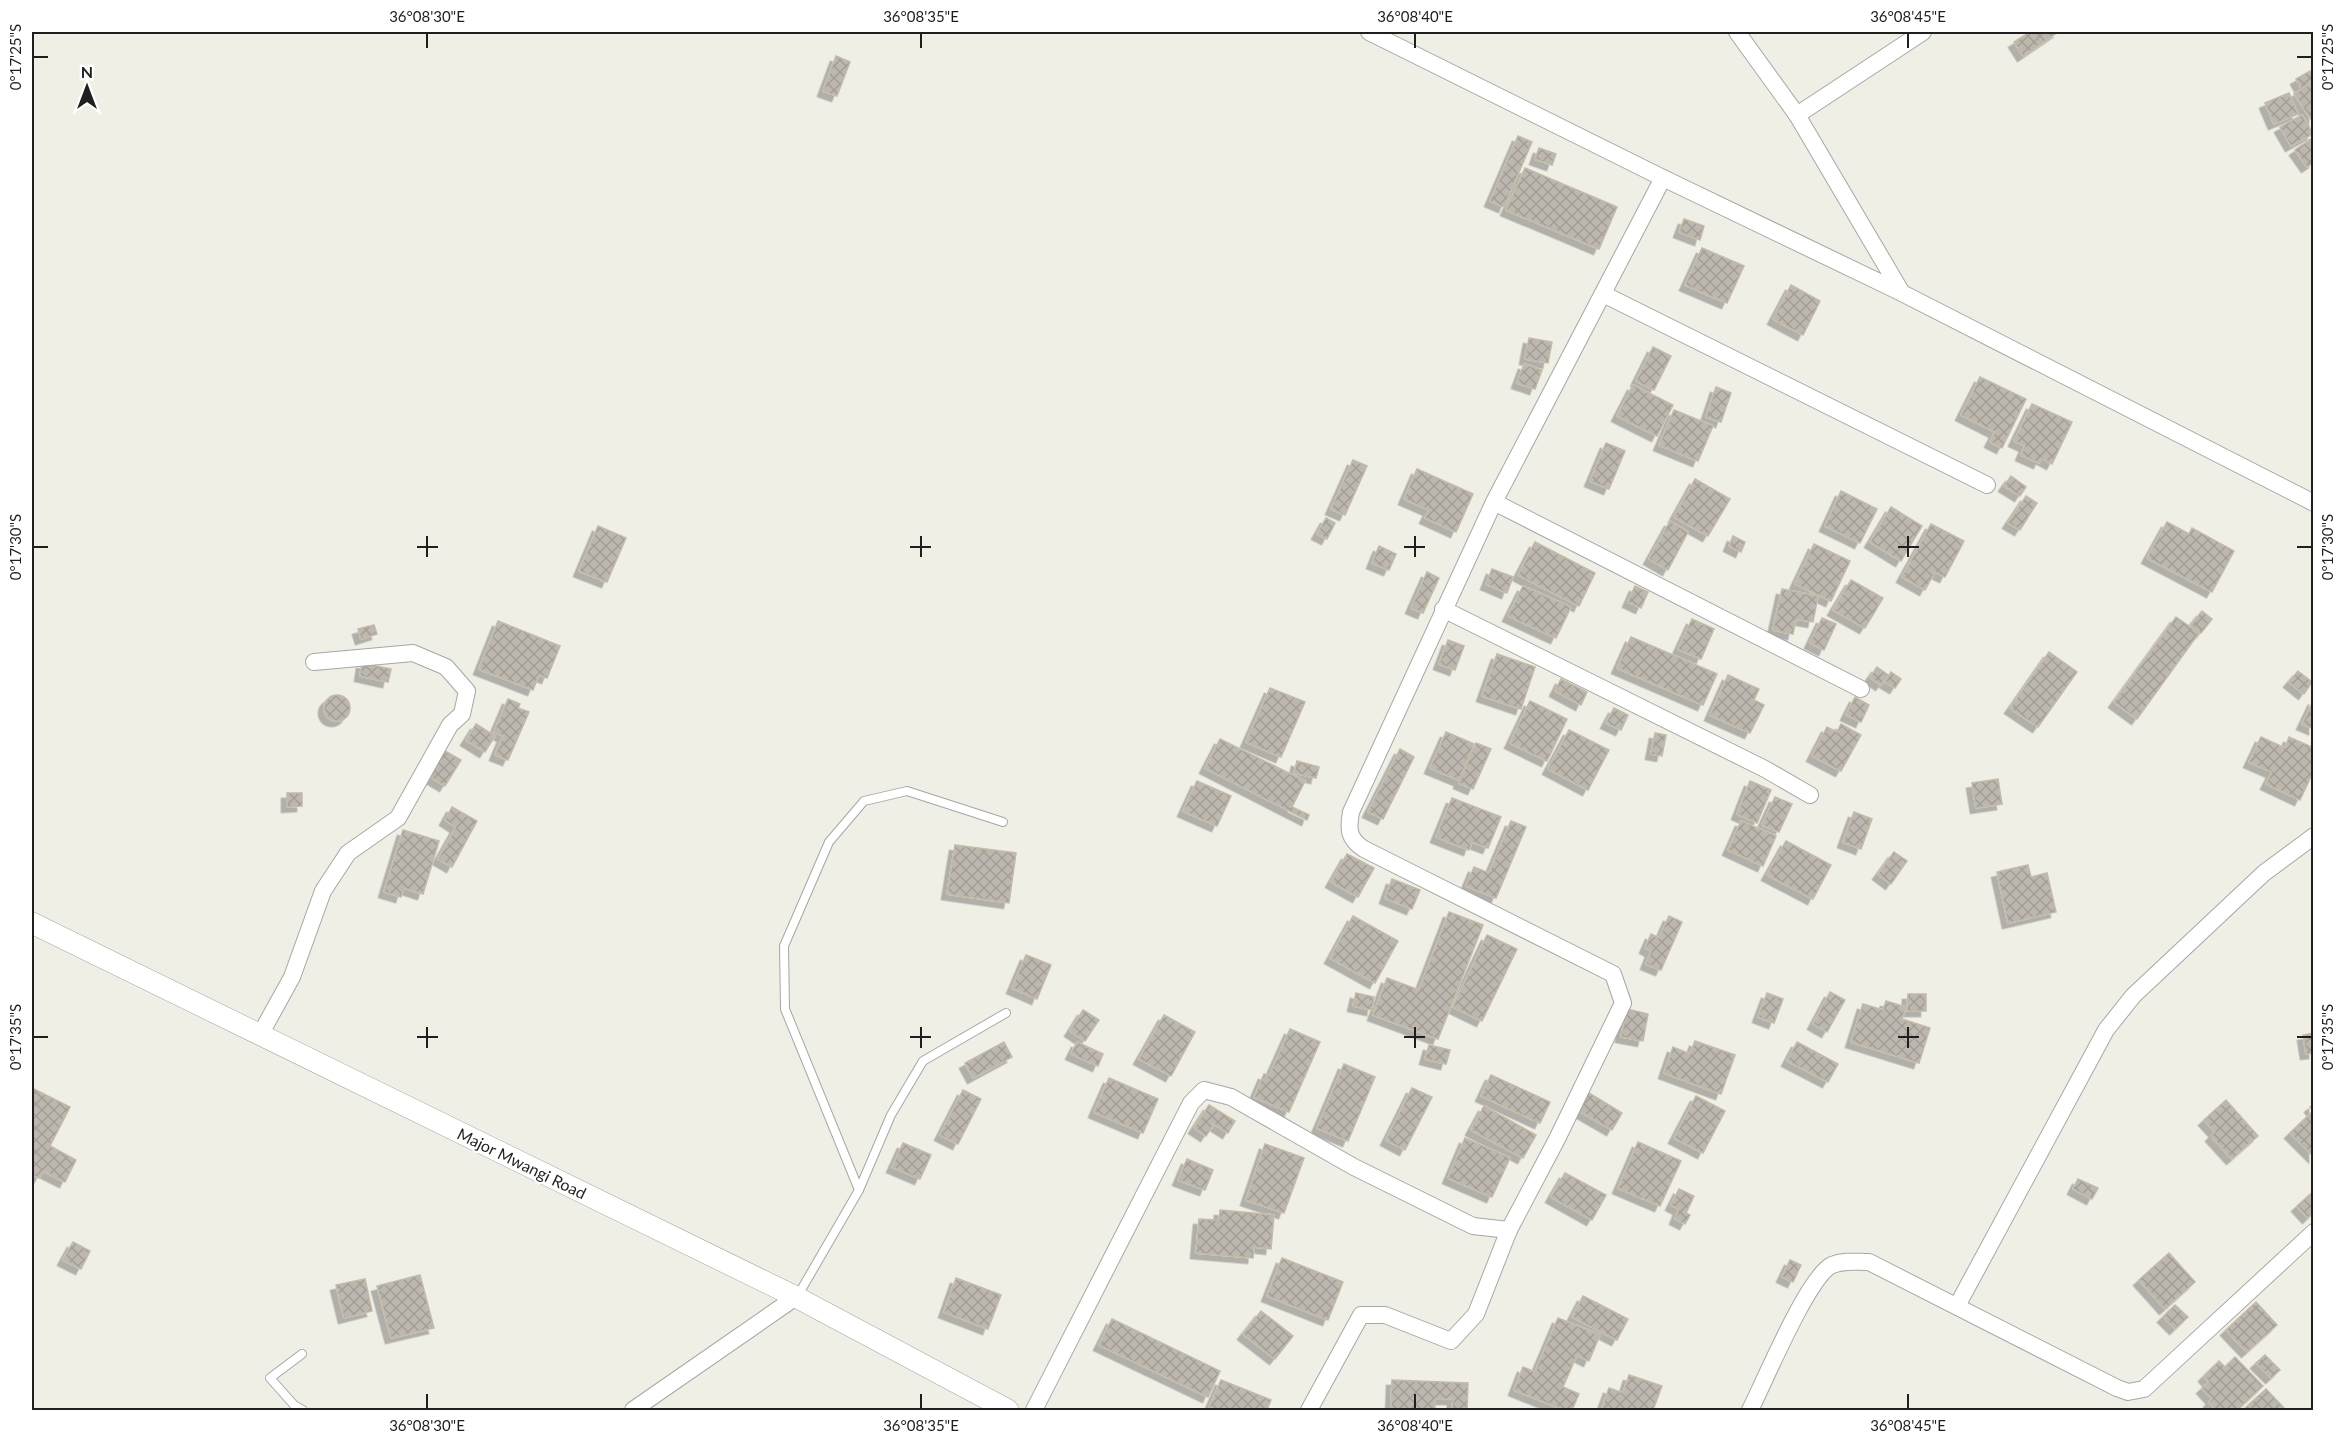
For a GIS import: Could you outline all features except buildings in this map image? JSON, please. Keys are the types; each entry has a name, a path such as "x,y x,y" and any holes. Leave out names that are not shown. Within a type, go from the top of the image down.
{"street":[{"path":"1369,32 1663,178 1902,293 2313,503"},
{"path":"1737,32 1797,115 1902,293"},
{"path":"1797,115 1923,32"},
{"path":"1309,1410 1361,1315 1385,1315 1451,1341 1476,1314 1509,1230 1557,1139 1623,1002 1613,974 1364,849 1353,842 1348,828 1351,812 1494,502 1663,178"},
{"path":"1602,294 1987,484"},
{"path":"1494,502 1861,689"},
{"path":"1443,609 1754,764 1810,795"},
{"path":"260,1035 292,977 323,891 348,853 398,818 450,725 462,714 467,691 446,667 413,653 314,662"},
{"path":"1957,1306 2106,1030 2133,996 2264,873 2313,836"},
{"name":"Major Mwangi Road","path":"32,922 796,1297 1008,1410"},
{"path":"1034,1410 1191,1103 1204,1090 1231,1098 1354,1167 1473,1226 1509,1230"},
{"path":"1749,1410 1815,1282 1830,1266 1845,1261 1869,1262 2117,1388 2136,1392 2144,1389 2313,1232"},
{"path":"639,1409 796,1297"}],"lane":[{"path":"859,1190 785,1009 784,946 829,842 864,801 907,791 1003,822"},
{"path":"796,1297 859,1190 891,1116 923,1061 1006,1013"},
{"path":"302,1354 270,1378 294,1405 303,1410"}]}
